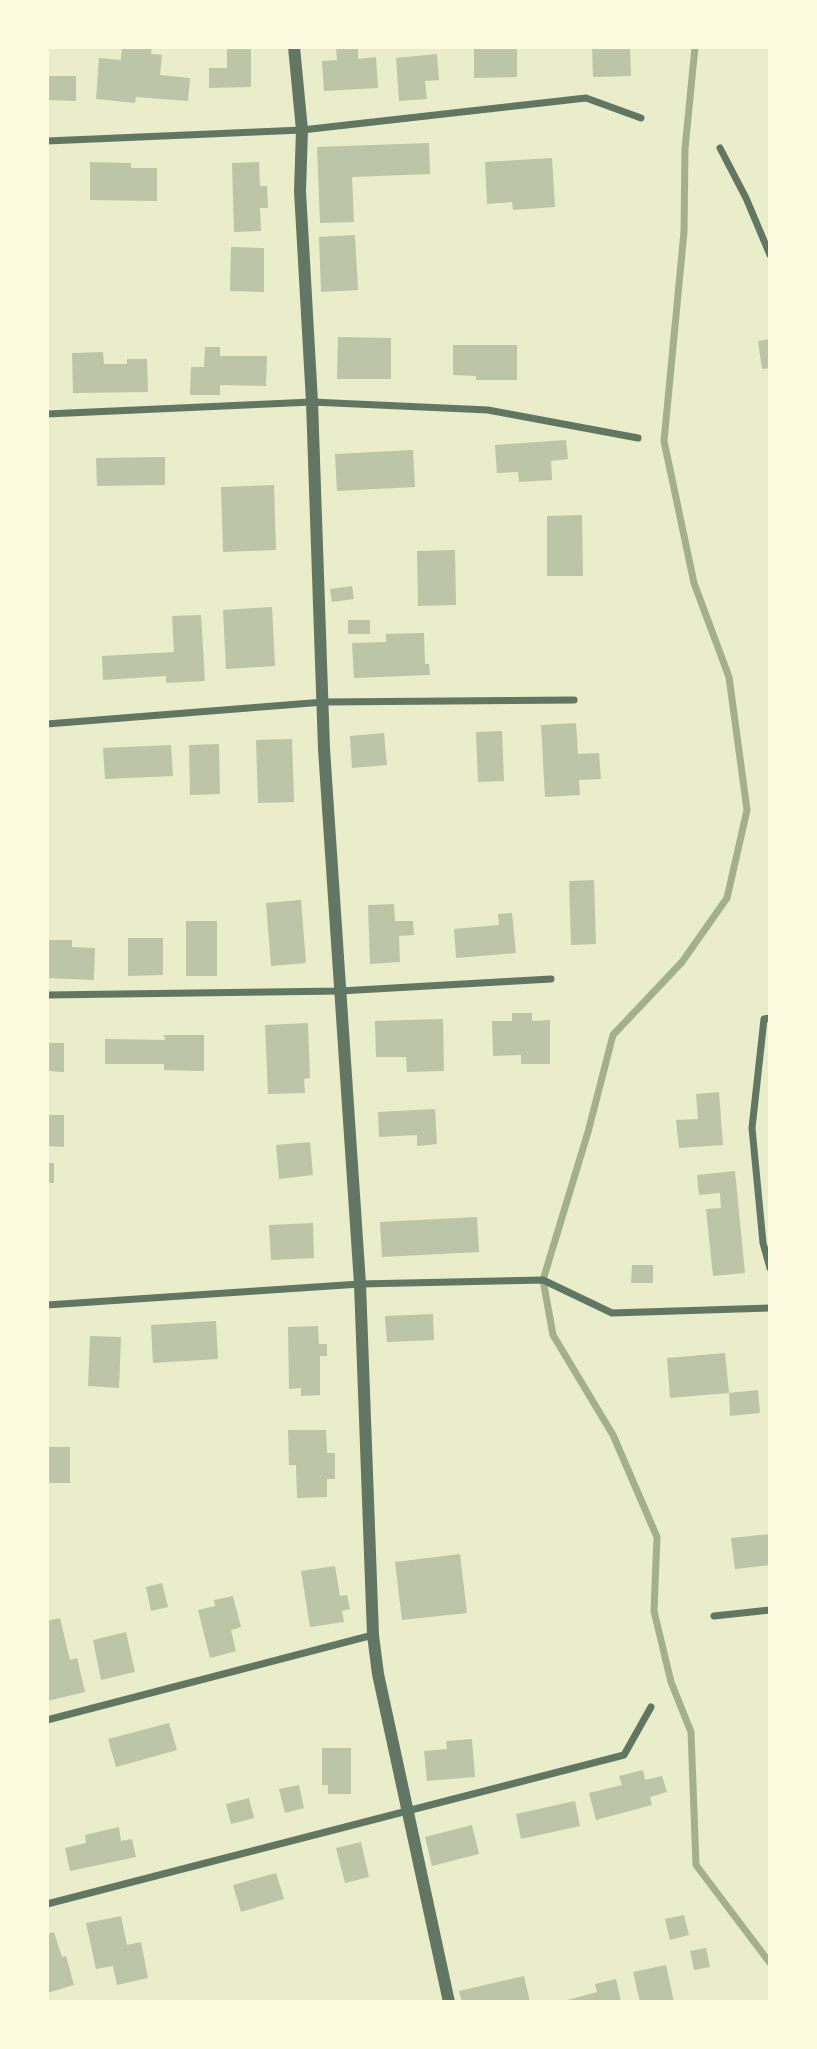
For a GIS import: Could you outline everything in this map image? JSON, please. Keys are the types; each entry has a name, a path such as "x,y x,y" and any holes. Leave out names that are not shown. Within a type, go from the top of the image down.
{"street":[{"path":"293,47 302,130 300,191 324,702 360,1284 373,1635 378,1674 449,2002"},
{"path":"47,141 302,130 586,98 641,118"},
{"path":"720,148 746,198 770,255"},
{"path":"47,414 312,402 488,410 638,438"},
{"path":"47,724 324,702 574,700"},
{"path":"47,995 340,991 551,979"},
{"path":"767,1019 752,1128 762,1243 770,1268"},
{"path":"47,1305 360,1284 543,1280 612,1313 770,1308"},
{"path":"714,1616 770,1610"},
{"path":"47,1720 373,1635"},
{"path":"47,1904 624,1755 650,1707"}],"building":[{"path":"122,47 152,47 151,54 162,55 160,75 190,78 188,101 136,97 135,103 96,99 99,58 121,60"},
{"path":"227,47 251,47 251,87 209,88 209,68 227,68"},
{"path":"336,47 358,47 358,59 376,57 378,88 324,91 322,61 337,60"},
{"path":"474,47 517,47 517,77 474,78"},
{"path":"592,47 630,47 631,76 593,77"},
{"path":"437,54 439,80 425,81 427,99 399,101 396,58"},
{"path":"47,76 76,76 76,101 47,100"},
{"path":"429,143 430,174 352,177 354,222 320,223 317,147"},
{"path":"552,158 555,207 513,210 512,202 487,204 485,162"},
{"path":"90,162 131,163 131,168 157,168 157,201 90,200"},
{"path":"259,162 260,186 267,186 268,208 260,208 261,231 234,232 232,163"},
{"path":"355,235 358,290 321,292 319,237"},
{"path":"231,247 264,248 264,292 230,291"},
{"path":"338,337 391,338 391,379 337,379"},
{"path":"770,339 770,368 762,369 758,341"},
{"path":"453,345 517,345 517,380 476,380 476,376 453,375"},
{"path":"205,347 220,347 220,356 267,356 266,386 220,385 220,395 190,395 191,367 204,367"},
{"path":"103,352 104,364 127,364 127,359 147,359 148,392 73,393 72,353"},
{"path":"566,440 568,459 551,461 552,480 519,482 518,472 497,473 495,445"},
{"path":"413,450 415,487 337,491 335,454"},
{"path":"165,457 165,485 97,486 96,458"},
{"path":"274,485 276,550 223,552 221,487"},
{"path":"582,515 583,576 547,576 547,516"},
{"path":"455,550 456,605 418,606 417,551"},
{"path":"352,586 354,599 332,602 330,589"},
{"path":"272,607 275,666 226,669 223,610"},
{"path":"201,615 205,681 166,683 166,676 103,680 102,656 174,652 172,616"},
{"path":"348,620 370,620 370,634 348,634"},
{"path":"424,633 425,664 429,664 430,675 354,678 352,643 386,642 386,634"},
{"path":"576,723 578,754 599,753 601,779 579,780 580,795 545,797 541,725"},
{"path":"502,731 504,781 478,782 476,732"},
{"path":"384,733 387,765 352,768 350,736"},
{"path":"292,739 294,802 258,803 256,740"},
{"path":"219,744 220,794 190,795 189,745"},
{"path":"171,745 173,776 105,779 103,748"},
{"path":"594,880 596,944 571,945 569,881"},
{"path":"301,900 306,963 271,966 266,903"},
{"path":"394,904 395,921 413,921 414,935 399,936 400,962 370,964 368,905"},
{"path":"512,913 516,953 456,958 454,929 499,925 498,914"},
{"path":"186,921 217,921 217,976 186,976"},
{"path":"128,938 163,938 163,975 128,976"},
{"path":"47,940 72,940 72,947 95,948 94,980 47,978"},
{"path":"512,1013 532,1013 532,1021 550,1020 550,1064 521,1064 521,1055 493,1056 492,1021 512,1021"},
{"path":"443,1019 444,1071 407,1072 406,1057 376,1057 375,1021"},
{"path":"308,1023 310,1078 304,1079 305,1093 268,1094 265,1025"},
{"path":"164,1035 204,1035 204,1071 164,1070 164,1064 105,1064 105,1039 165,1040"},
{"path":"47,1043 64,1043 64,1072 47,1071"},
{"path":"719,1092 723,1145 679,1148 676,1120 698,1119 696,1094"},
{"path":"435,1109 437,1144 417,1146 417,1135 379,1137 378,1112"},
{"path":"47,1115 64,1115 64,1147 47,1146"},
{"path":"310,1142 313,1175 279,1179 276,1145"},
{"path":"47,1163 54,1163 54,1183 47,1183"},
{"path":"735,1171 745,1273 713,1276 706,1209 721,1208 720,1193 699,1195 697,1175"},
{"path":"477,1217 479,1252 382,1257 380,1222"},
{"path":"313,1223 314,1258 271,1260 269,1225"},
{"path":"632,1265 653,1265 653,1283 631,1283"},
{"path":"433,1314 434,1340 387,1342 385,1316"},
{"path":"216,1321 218,1359 153,1363 151,1325"},
{"path":"318,1326 319,1344 327,1344 327,1356 320,1356 320,1395 301,1396 301,1388 289,1389 288,1327"},
{"path":"90,1336 121,1337 119,1388 88,1386"},
{"path":"725,1353 729,1393 670,1398 667,1358"},
{"path":"758,1390 760,1413 730,1416 729,1393"},
{"path":"288,1430 326,1430 327,1453 335,1453 335,1479 327,1479 327,1497 297,1498 296,1465 289,1465"},
{"path":"47,1447 70,1447 70,1483 47,1483"},
{"path":"770,1534 770,1565 735,1569 731,1538"},
{"path":"460,1554 467,1613 402,1620 395,1562"},
{"path":"335,1566 340,1596 347,1595 350,1609 342,1611 344,1622 310,1627 301,1571"},
{"path":"162,1583 168,1607 151,1611 146,1587"},
{"path":"233,1596 241,1627 231,1630 236,1651 210,1658 198,1610 215,1606 214,1600"},
{"path":"60,1618 70,1660 77,1658 85,1692 47,1701 47,1621"},
{"path":"126,1632 135,1672 101,1680 93,1640"},
{"path":"169,1723 177,1750 116,1767 108,1739"},
{"path":"472,1739 475,1777 427,1781 424,1751 447,1749 446,1741"},
{"path":"322,1748 351,1748 351,1794 328,1794 328,1785 322,1785"},
{"path":"643,1770 645,1780 662,1776 667,1792 650,1797 652,1805 596,1820 589,1793 622,1785 619,1776"},
{"path":"299,1785 304,1808 285,1813 279,1789"},
{"path":"249,1798 254,1818 231,1824 226,1804"},
{"path":"575,1801 580,1826 521,1839 516,1814"},
{"path":"472,1825 479,1854 432,1866 425,1837"},
{"path":"119,1827 121,1841 132,1839 136,1857 70,1871 65,1848 86,1843 85,1835"},
{"path":"361,1842 369,1877 345,1883 336,1848"},
{"path":"276,1873 284,1899 241,1912 233,1885"},
{"path":"684,1915 689,1935 670,1940 665,1919"},
{"path":"121,1916 127,1945 141,1942 148,1978 117,1985 113,1966 96,1969 86,1923"},
{"path":"54,1932 62,1957 66,1956 74,1985 47,1993 47,1934"},
{"path":"706,1948 710,1967 694,1970 690,1951"},
{"path":"666,1965 674,2002 640,2002 633,1972"},
{"path":"524,1976 530,2002 462,2002 459,1991"},
{"path":"616,1979 621,2002 560,2002 597,1992 595,1984"}],"waterway":[{"path":"695,47 685,149 684,232 664,441 694,583 729,677 747,810 727,898 682,962 613,1035 588,1132 543,1280 553,1335 613,1435 657,1537 654,1611 671,1682 691,1732 696,1865 770,1963"}]}
